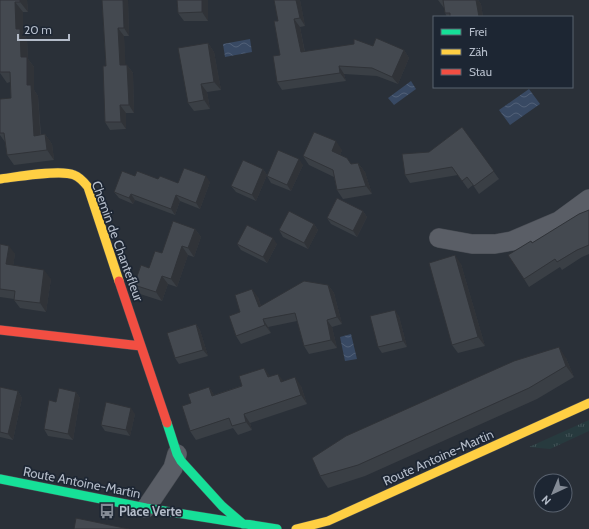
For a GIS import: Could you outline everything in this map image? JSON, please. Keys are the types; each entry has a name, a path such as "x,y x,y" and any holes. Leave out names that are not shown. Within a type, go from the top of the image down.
{"street":[{"name":"Chemin de Chantefleur","path":"0,179 63,172 72,173 82,179 88,187 141,346"},
{"path":"439,238 472,244 495,244 512,241 559,221 589,199"},
{"path":"0,330 141,346 177,454 186,467 222,506 243,524"},
{"name":"Route Antoine-Martin","path":"296,529 316,526 328,521 589,403"},
{"path":"146,508 173,468 177,454"},
{"name":"Route Antoine-Martin","path":"0,479 146,508 277,529"}],"green space":[{"path":"589,420 589,431 550,449 529,447"}],"water":[{"path":"250,39 252,52 225,57 223,44"},
{"path":"411,81 416,89 394,105 388,98"},
{"path":"529,89 540,104 510,125 499,110"},
{"path":"351,334 357,359 345,361 340,337"}],"building":[{"path":"0,0 20,0 20,2 15,2 16,29 20,29 21,57 27,57 27,85 31,85 34,136 45,134 47,150 7,155 4,133 0,133 0,99 11,98 10,72 0,72"},
{"path":"102,0 123,0 124,28 118,28 120,65 127,65 129,105 120,105 121,122 105,122 103,66 106,66"},
{"path":"177,0 202,0 202,12 178,13"},
{"path":"274,0 296,0 300,18 294,19 301,52 354,44 354,39 373,46 376,38 404,50 392,77 372,68 339,66 340,73 277,82 273,56 280,55 274,21 278,21"},
{"path":"443,0 476,0 479,16 450,16 450,13 445,13"},
{"path":"208,43 214,82 201,84 204,100 188,103 178,48"},
{"path":"462,127 494,171 474,186 467,177 462,181 452,167 405,175 402,154 429,152"},
{"path":"314,132 336,141 332,151 347,158 351,164 358,163 366,186 337,190 333,170 303,156"},
{"path":"278,150 299,159 287,185 267,176"},
{"path":"243,160 263,169 252,195 231,186"},
{"path":"184,168 206,176 196,203 176,195 171,209 131,194 129,198 114,192 122,171 135,176 137,171 158,179 160,176 178,183"},
{"path":"337,198 363,211 353,231 327,218"},
{"path":"589,210 589,245 577,250 557,262 555,259 524,279 508,255 531,241 532,243 579,214"},
{"path":"289,211 314,224 304,243 279,230"},
{"path":"173,221 195,229 188,248 182,246 171,279 162,276 156,292 134,285 141,265 149,268 155,251 162,253"},
{"path":"247,225 273,238 263,257 237,244"},
{"path":"0,244 9,246 6,264 44,270 40,303 14,300 15,291 0,289"},
{"path":"455,255 478,337 452,345 429,263"},
{"path":"304,281 328,285 337,317 327,320 331,340 304,346 295,313 263,319 265,325 236,336 229,316 240,312 235,295 252,289 259,307"},
{"path":"395,310 403,341 378,347 370,316"},
{"path":"196,324 203,350 175,358 167,333"},
{"path":"559,347 566,366 529,388 358,465 320,476 312,458 346,436 514,361"},
{"path":"264,368 268,377 278,374 281,382 295,377 301,395 244,414 246,422 232,426 229,418 190,431 182,406 191,403 188,394 209,387 212,396 242,386 239,376"},
{"path":"0,387 18,391 8,434 0,432"},
{"path":"59,388 76,392 68,434 44,429 49,400 56,402"},
{"path":"106,402 131,408 126,430 101,425"},
{"path":"76,518 129,529 74,529"}],"traffic: fast":[{"path":"167,423 177,454 181,461 222,506 243,524"},
{"path":"0,479 146,508 277,529"}],"traffic: slow":[{"path":"0,179 59,173 68,173 80,178 88,187 119,281"},
{"path":"296,529 328,521 589,403"}],"traffic: jam":[{"path":"119,281 141,346"},
{"path":"0,330 141,346 167,423"}],"place":[{"name":"Place Verte","path":"107,511"}]}
